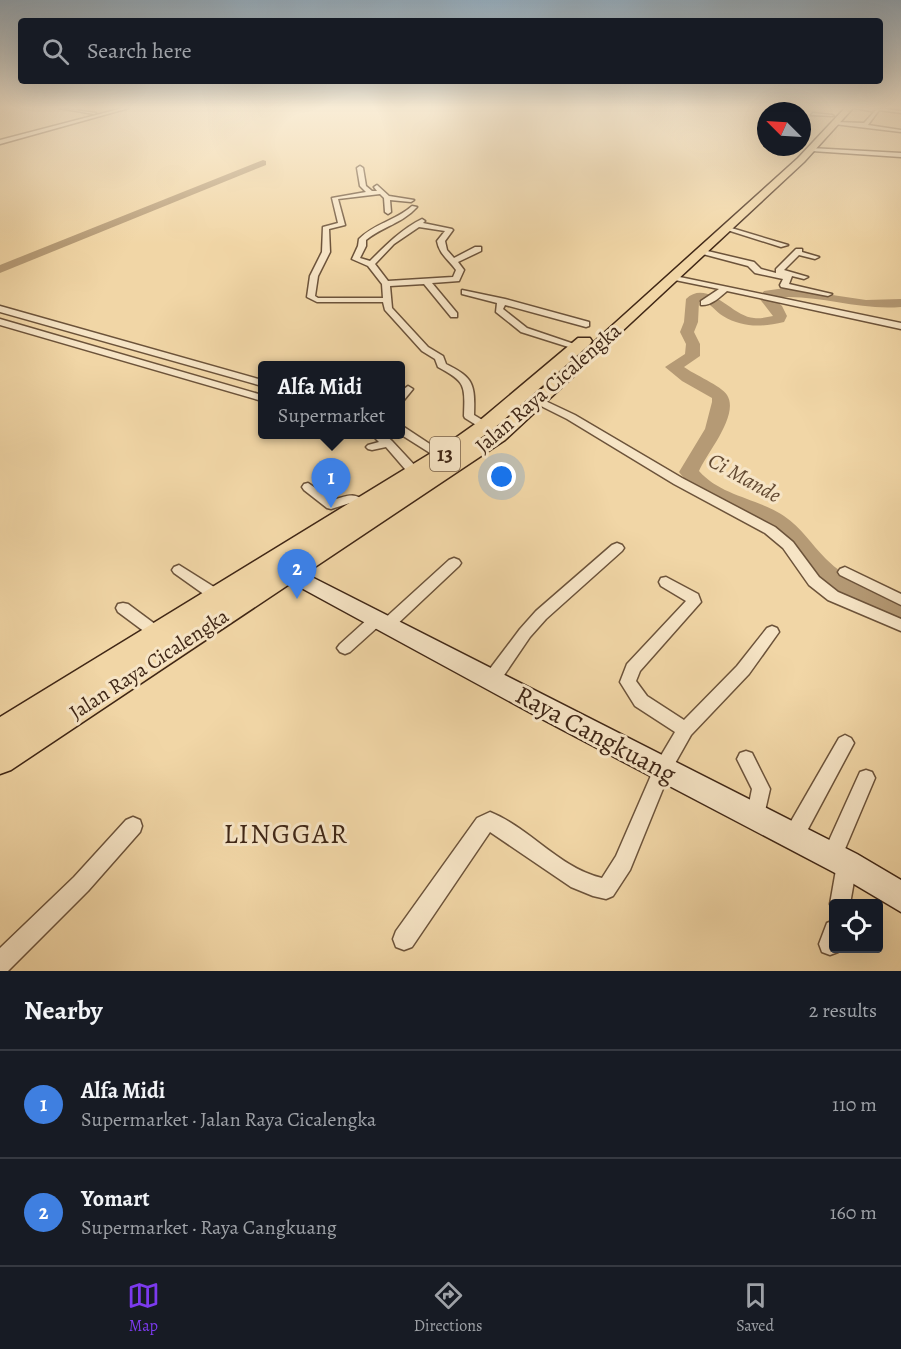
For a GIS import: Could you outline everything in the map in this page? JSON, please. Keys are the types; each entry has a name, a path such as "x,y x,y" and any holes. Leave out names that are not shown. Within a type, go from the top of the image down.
{"highway":[{"name":"Jalan Raya Cicalengka","path":"0,733 442,456 485,426 796,153"},
{"name":"Jalan Raya Cicalengka","path":"0,760 498,436 807,153"}],"main road":[{"name":"Raya Cangkuang","path":"290,573 662,770 840,860 901,897"}],"street":[{"path":"876,153 901,155"},
{"path":"360,168 363,186 370,193"},
{"path":"388,300 317,300 311,297 314,276 326,252 326,227 342,225 335,197 379,190 387,198 413,204 402,218 377,228 362,239 362,246 356,259 371,264 386,284 388,300 388,308 425,349 438,357 442,366 462,376 470,392 469,416 485,426"},
{"path":"387,198 388,212"},
{"path":"371,264 392,243 419,222 450,230 441,244 460,270 456,279 386,284"},
{"path":"726,228 784,245"},
{"path":"453,262 478,249"},
{"path":"702,251 748,263 758,271 804,277"},
{"path":"788,276 779,270 799,252 815,257"},
{"path":"788,276 784,285 828,294"},
{"path":"673,277 901,326"},
{"path":"427,282 454,315"},
{"path":"709,301 726,288"},
{"path":"465,292 586,324"},
{"path":"502,301 499,310 518,327 578,346"},
{"path":"0,309 258,382"},
{"path":"0,322 258,397"},
{"path":"405,392 408,389"},
{"path":"538,401 571,417 678,481 770,530 788,546 814,582 833,596 901,625"},
{"path":"405,432 442,456"},
{"path":"382,439 415,473"},
{"path":"372,447 388,443"},
{"path":"308,487 331,505 352,498 363,506"},
{"path":"492,679 541,615 617,548"},
{"path":"345,648 454,563"},
{"path":"179,570 217,596"},
{"path":"845,572 901,600"},
{"path":"666,582 693,598 694,602 633,668 628,681 641,701 685,730"},
{"path":"123,608 158,634"},
{"path":"404,939 484,824 490,820 566,872 597,888 606,889 623,863 662,770 685,730 743,670 772,632"},
{"path":"794,837 845,743"},
{"path":"746,759 761,789 755,818"},
{"path":"840,899 840,860 866,778"},
{"path":"0,963 81,884 133,826"}],"waterway":[{"path":"0,269 263,163"},
{"name":"Ci Mande","path":"901,303 866,304 801,293 769,294 766,298 777,309 779,319 752,323 727,313 714,301 705,297 693,299 691,322 687,332 693,344 692,356 673,367 720,396 719,415 714,429 689,472 696,480 714,492 774,519 798,538 818,564 830,575 859,593 901,612"}],"place":[{"name":"Alfa Midi","path":"331,508"},
{"name":"Yomart","path":"297,599"}],"district":[{"name":"LINGGAR","path":"286,833"}]}
